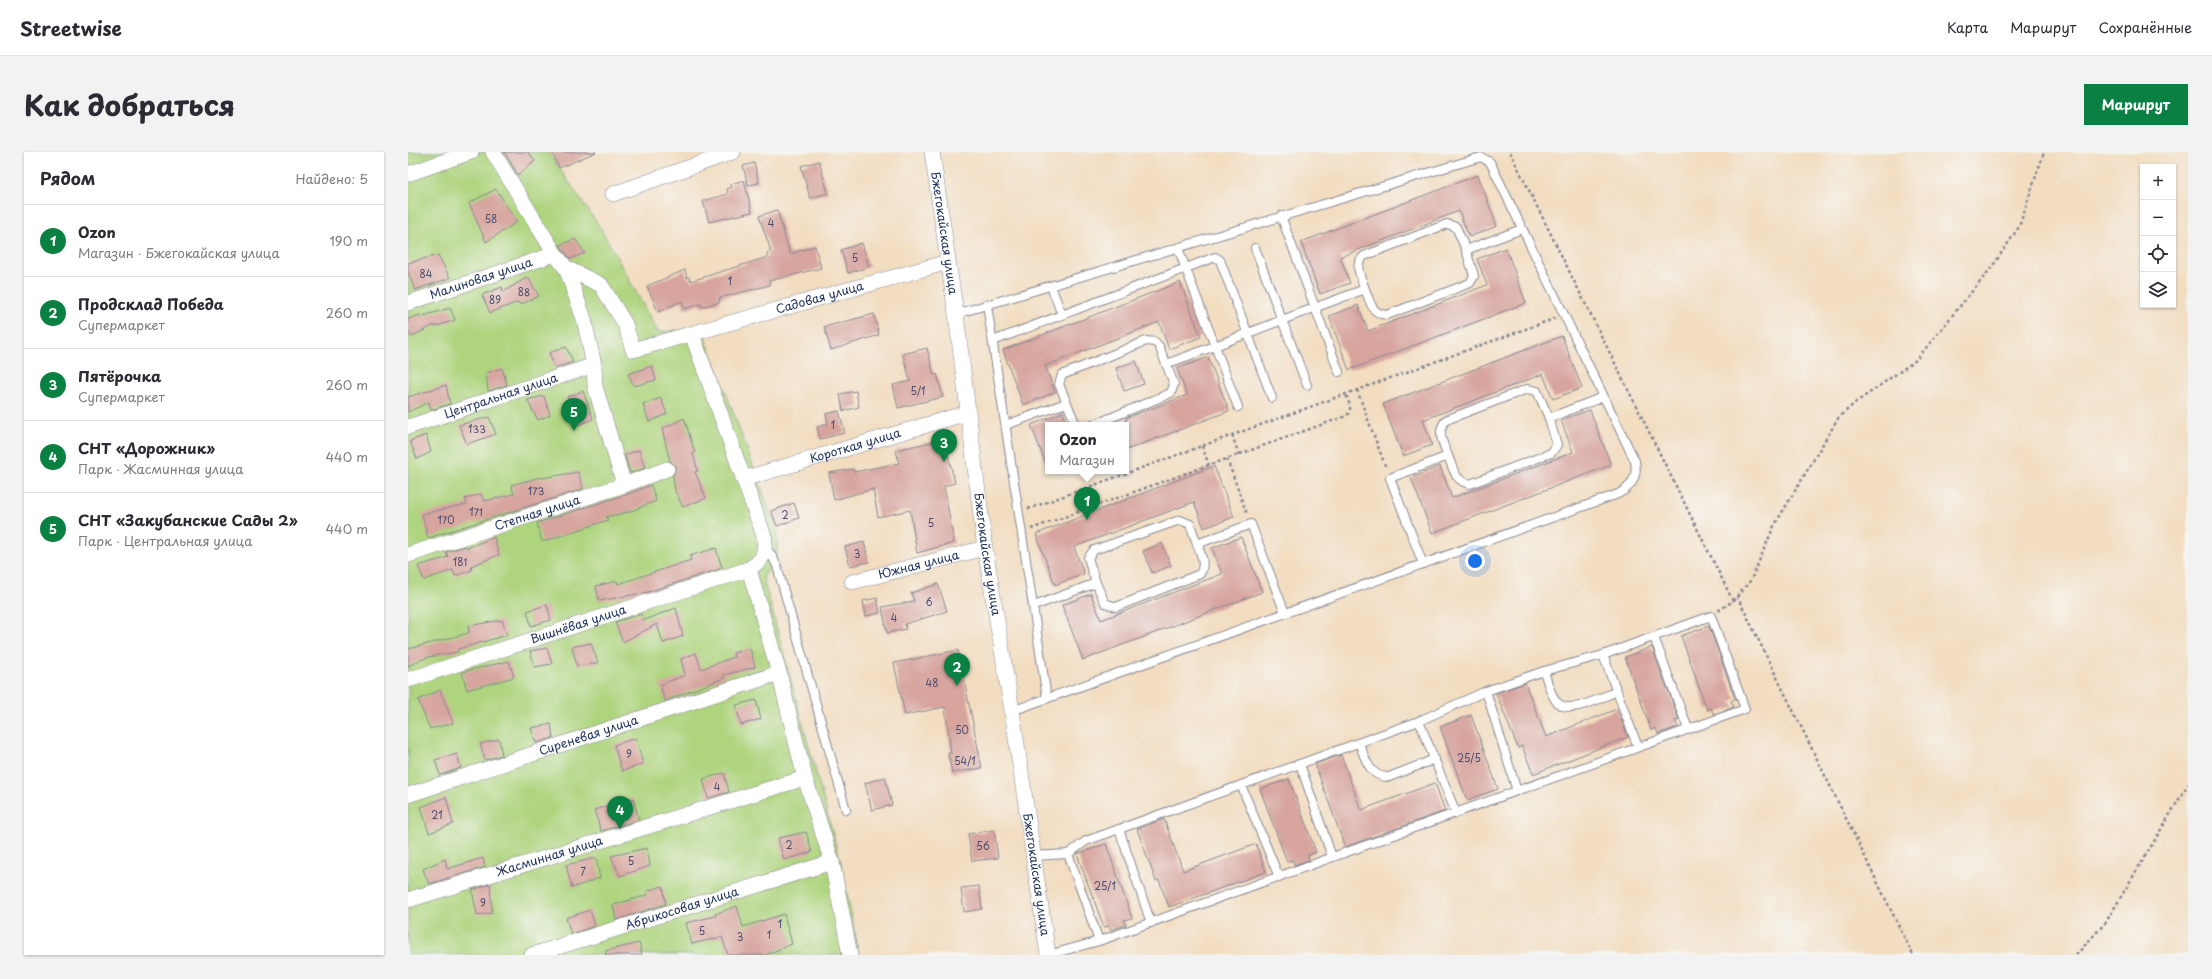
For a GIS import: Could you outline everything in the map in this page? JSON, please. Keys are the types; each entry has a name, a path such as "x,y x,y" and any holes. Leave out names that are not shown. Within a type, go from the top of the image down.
{"street":[{"path":"408,174 471,152"},
{"path":"493,152 555,254 566,268 584,319 594,365 595,386 624,485"},
{"path":"613,194 733,152"},
{"name":"Бжегокайская улица","path":"932,152 956,314 967,414 985,548 1012,711 1032,856 1048,955"},
{"name":"Малиновая улица","path":"408,303 555,254"},
{"name":"Садовая улица","path":"692,334 948,262"},
{"path":"566,268 601,285 625,324 633,350 692,334 765,539 764,556 759,563 749,569 774,675 832,862 850,955"},
{"name":"Центральная улица","path":"408,427 594,365"},
{"name":"Короткая улица","path":"743,479 967,414"},
{"name":"Степная улица","path":"408,555 624,485 666,469"},
{"name":"Южная улица","path":"852,582 985,548"},
{"name":"Вишнёвая улица","path":"408,680 749,569"},
{"name":"Сиреневая улица","path":"408,795 774,675"},
{"name":"Жасминная улица","path":"408,900 805,778"},
{"name":"Абрикосовая улица","path":"532,955 832,862"}],"lane":[{"path":"956,314 1484,155 1490,162 1635,461 1636,475 1627,489 1618,494 1012,711"},
{"path":"1281,216 1339,372"},
{"path":"1448,224 1456,227 1466,250 1474,276 1470,284 1387,315 1381,315 1373,310 1358,270 1360,260 1364,256 1448,224"},
{"path":"1466,250 1522,229"},
{"path":"1178,248 1238,407"},
{"path":"1255,248 1307,385"},
{"path":"993,341 1212,257 1220,260 1272,398"},
{"path":"1051,286 1062,314"},
{"path":"1166,364 1365,289"},
{"path":"987,305 1020,512 1047,698"},
{"path":"1075,422 1059,384 1062,375 1146,341 1155,342 1159,346 1174,384 1171,393 1100,422"},
{"path":"1527,389 1532,389 1540,396 1549,418 1557,445 1555,450 1470,484 1460,481 1456,476 1448,456 1440,429 1446,420 1527,389"},
{"path":"1549,418 1604,397"},
{"path":"1006,426 1066,403"},
{"path":"1423,564 1390,478 1448,456"},
{"path":"1180,520 1190,524 1203,559 1203,569 1200,574 1116,607 1105,603 1096,583 1088,558 1090,554 1102,548 1180,520"},
{"path":"1197,544 1251,524 1285,614"},
{"path":"764,549 771,554 777,566 846,810"},
{"path":"1034,606 1096,583"},
{"path":"1032,856 1068,854 1086,841 1419,721 1486,691 1544,671 1603,655 1712,616 1745,709 1151,923 1099,941 1048,955"},
{"path":"1654,637 1688,729"},
{"path":"1603,655 1638,747"},
{"path":"1544,671 1555,699 1560,705 1566,708 1575,707 1617,691"},
{"path":"1486,691 1517,790"},
{"path":"1419,721 1456,813"},
{"path":"1360,743 1369,768 1382,777 1389,777 1435,759"},
{"path":"1300,764 1332,858"},
{"path":"1241,785 1278,877"},
{"path":"1119,829 1151,923"},
{"path":"1068,854 1099,941"}],"path":[{"path":"1510,152 1733,601"},
{"path":"1712,616 1733,601 1751,580 1774,526 1839,417 1855,403 1916,360 1992,266 2019,227 2044,152"},
{"path":"1129,472 1564,315"},
{"path":"1357,390 1390,478"},
{"path":"1023,532 1346,416 1350,411 1350,408 1346,394"},
{"path":"1232,435 1239,454"},
{"path":"1202,446 1209,465"},
{"path":"1227,459 1251,524"},
{"path":"1020,512 1125,474"},
{"path":"1737,596 1913,955"},
{"path":"2076,955 2106,922 2188,784"}],"green space":[{"path":"408,152 548,152 601,229 658,332 702,329 777,530 777,555 763,578 841,864 859,955 408,955"}],"building":[{"path":"504,152 528,152 535,161 518,175"},
{"path":"552,152 596,152 559,168"},
{"path":"819,161 828,193 810,198 801,166"},
{"path":"754,163 759,183 748,185 743,166"},
{"path":"1478,175 1497,226 1469,237 1459,211 1340,257 1350,283 1320,294 1301,242"},
{"path":"744,180 752,212 709,222 703,201 728,194 727,189 732,187 731,184"},
{"path":"496,189 517,222 486,242 469,203"},
{"path":"777,210 790,254 815,246 821,268 769,281 770,285 719,298 720,302 702,307 701,304 684,309 682,301 658,312 647,286 685,270 687,278 689,277 691,281 768,257 767,253 771,251 759,216"},
{"path":"575,239 585,253 570,259 560,245"},
{"path":"862,243 869,267 848,273 841,250"},
{"path":"1506,248 1526,303 1349,370 1329,316 1358,305 1368,331 1487,285 1477,259"},
{"path":"438,255 450,278 415,290 408,272 408,263"},
{"path":"528,277 539,296 520,305 518,302 490,313 482,295 502,287 503,292"},
{"path":"1180,282 1201,337 1169,349 1159,322 1045,366 1055,392 1023,405 1003,350"},
{"path":"450,308 455,320 434,327 434,325 411,337 408,330 408,319"},
{"path":"874,314 879,335 831,350 824,327"},
{"path":"1562,336 1582,388 1553,399 1543,374 1423,420 1432,445 1403,456 1383,404"},
{"path":"566,347 573,362 555,368 549,353"},
{"path":"927,348 934,375 937,374 943,397 898,408 893,385 910,381 903,354"},
{"path":"1208,357 1229,411 1129,449 1129,422 1126,422 1126,418 1187,395 1177,369"},
{"path":"1136,361 1144,384 1124,391 1116,368"},
{"path":"652,366 656,380 634,386 628,374"},
{"path":"502,368 507,385 488,391 486,373"},
{"path":"446,385 450,404 431,410 429,402 408,412 408,397"},
{"path":"583,391 593,419 578,425 567,397"},
{"path":"856,391 859,407 843,411 840,394"},
{"path":"544,396 550,415 538,420 527,400"},
{"path":"661,398 667,414 649,422 643,404"},
{"path":"1590,410 1611,465 1432,533 1411,478 1440,466 1452,498 1573,452 1561,420"},
{"path":"839,411 845,433 820,439 817,427 828,424 826,414"},
{"path":"1063,412 1066,422 1045,422 1045,462 1031,425"},
{"path":"489,417 496,434 467,444 459,425"},
{"path":"684,418 695,453 693,454 698,471 695,472 706,498 683,507 675,491 673,476 676,466 670,461 662,429"},
{"path":"426,435 431,452 417,459 410,441"},
{"path":"944,439 955,483 944,486 954,543 917,553 910,510 878,517 873,489 834,500 829,473 853,469 854,472 899,463 896,450"},
{"path":"639,450 645,468 630,473 625,455"},
{"path":"1214,466 1234,517 1204,528 1194,502 1074,547 1084,574 1055,585 1036,534"},
{"path":"578,472 583,489 428,538 422,514 467,504 465,499 481,494 484,501 514,494 511,485 541,477"},
{"path":"651,485 656,501 629,512 606,517 608,520 542,542 537,523 631,493"},
{"path":"794,503 799,518 777,526 771,511"},
{"path":"494,537 499,555 471,566 472,570 455,576 453,570 424,580 418,566 448,557 446,552 466,546 467,548"},
{"path":"1241,537 1262,592 1083,660 1062,605 1091,594 1101,620 1222,574 1212,548"},
{"path":"864,542 869,562 850,566 845,547"},
{"path":"1162,543 1171,566 1152,573 1143,551"},
{"path":"716,548 722,568 648,592 599,601 596,586 617,581 618,584 691,560 690,556"},
{"path":"938,584 947,611 905,624 906,629 887,633 882,607 914,601 911,593"},
{"path":"877,598 880,613 866,616 863,601"},
{"path":"547,605 551,620 531,626 527,611"},
{"path":"676,608 683,636 663,643 657,624 623,642 615,622 641,614 644,620"},
{"path":"502,620 507,635 458,649 458,652 428,657 408,666 408,649 469,633 468,626"},
{"path":"1709,626 1735,699 1731,701 1734,707 1714,714 1711,708 1707,710 1681,636"},
{"path":"591,643 598,663 577,666 572,647"},
{"path":"1652,647 1679,720 1675,721 1678,727 1658,734 1656,728 1651,730 1625,657"},
{"path":"547,648 552,664 535,667 530,651"},
{"path":"750,648 755,667 724,675 724,678 665,701 660,685 685,675 681,659 696,653 701,669 734,657 733,653"},
{"path":"958,650 982,768 952,773 948,753 951,753 945,707 905,715 894,663"},
{"path":"509,661 514,677 467,690 462,672"},
{"path":"1525,683 1546,737 1617,709 1628,737 1533,774 1522,746 1518,748 1496,693"},
{"path":"440,690 453,723 430,729 418,700"},
{"path":"756,700 761,719 741,725 736,705"},
{"path":"1471,715 1498,789 1467,800 1440,727"},
{"path":"551,724 553,738 536,743 531,728"},
{"path":"636,738 643,764 622,771 614,745"},
{"path":"499,739 502,755 485,760 480,744"},
{"path":"457,754 461,768 440,775 435,760"},
{"path":"1341,755 1361,810 1435,783 1445,811 1345,847 1315,764"},
{"path":"724,773 729,792 708,798 703,779"},
{"path":"885,777 892,805 872,810 865,783"},
{"path":"1289,779 1316,852 1308,855 1309,860 1294,865 1293,860 1287,862 1260,789"},
{"path":"446,797 453,824 429,833 421,807"},
{"path":"633,798 639,820 601,831 594,810"},
{"path":"1164,819 1183,871 1256,844 1266,872 1169,907 1159,880 1156,881 1137,829"},
{"path":"994,830 998,858 972,861 968,834"},
{"path":"806,832 812,852 784,860 778,838"},
{"path":"1106,844 1132,918 1124,920 1126,925 1111,930 1110,926 1104,927 1077,854"},
{"path":"647,848 650,866 620,876 611,856"},
{"path":"483,858 485,867 429,884 423,869 445,859 447,869"},
{"path":"596,858 600,878 572,888 566,865"},
{"path":"490,884 492,913 477,915 472,890"},
{"path":"663,886 666,904 616,920 613,905 648,895 647,891"},
{"path":"979,886 982,909 964,912 961,888"},
{"path":"737,906 743,927 784,914 792,944 765,955 728,955 722,937 692,944 686,923 716,916 715,914"},
{"path":"590,910 595,926 571,934 566,918"},
{"path":"639,943 642,955 606,955 605,951"}],"place":[{"name":"СНТ «Закубанские Сады 2»","path":"574,431"},
{"name":"Пятёрочка","path":"944,462"},
{"name":"Ozon","path":"1087,520"},
{"name":"Продсклад Победа","path":"957,686"},
{"name":"СНТ «Дорожник»","path":"620,829"}]}
